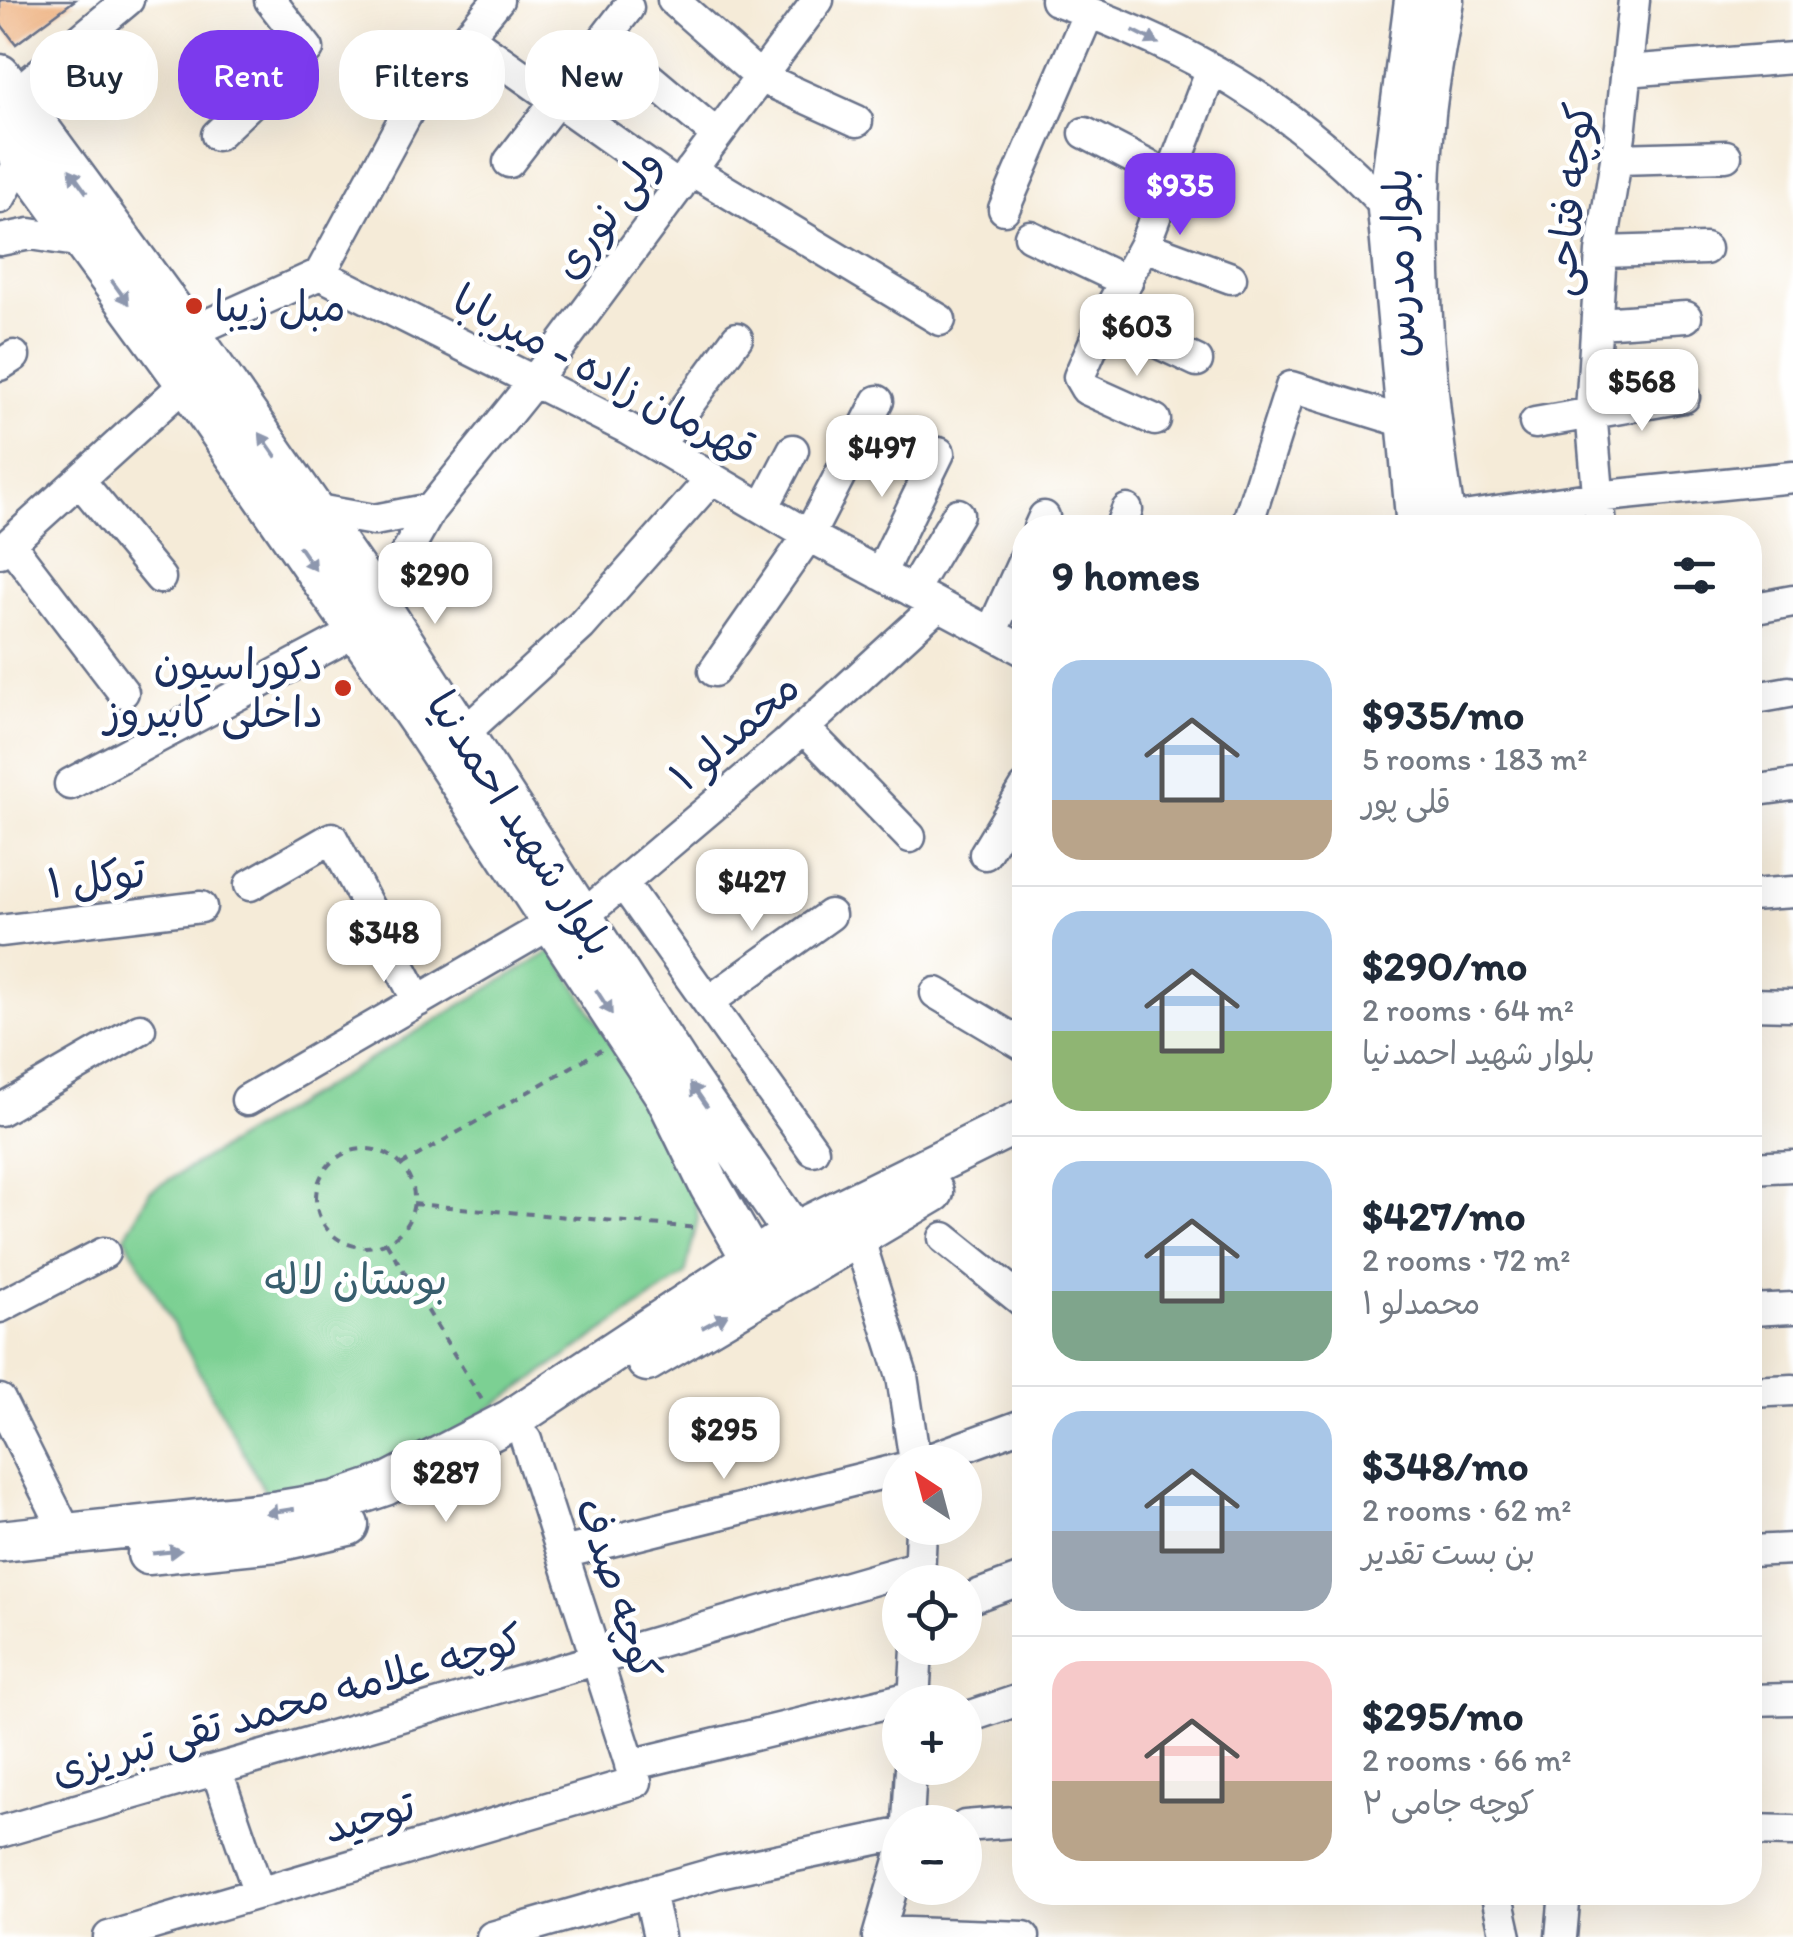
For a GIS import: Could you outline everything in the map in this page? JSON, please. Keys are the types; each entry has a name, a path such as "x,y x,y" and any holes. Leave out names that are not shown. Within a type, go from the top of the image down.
{"main road":[{"name":"بلوار مدرس","path":"1415,0 1388,208 1434,515"},
{"name":"بلوار مدرس","path":"1419,421 1419,203 1425,112 1444,0"},
{"name":"بلوار شهید احمدنیا","path":"9,114 83,242 186,384 464,734 761,1275"},
{"name":"بلوار شهید احمدنیا","path":"9,114 189,333 312,509 368,617 567,920 744,1160 802,1247"},
{"path":"0,1542 334,1502 512,1434 689,1334 802,1247 1012,1127"},
{"path":"744,1160 784,1190 860,1215 1012,1152"},
{"path":"682,1306 709,1260 713,1229 710,1186"},
{"path":"0,1569 277,1541 336,1529 393,1511 445,1486 682,1306 761,1275"}],"street":[{"path":"0,198 9,114 128,0"},
{"path":"217,135 308,50 270,0"},
{"path":"472,30 498,0"},
{"path":"673,0 760,77 858,121"},
{"name":"ولی نوری","path":"368,617 431,509 534,380 818,0"},
{"path":"1056,0 1256,92 1337,154 1388,208"},
{"name":"کوچه فتاحی","path":"1598,515 1591,411 1601,252 1617,160 1634,0"},
{"path":"611,30 628,8"},
{"path":"1004,209 1088,12"},
{"path":"1626,71 1793,58"},
{"path":"1156,420 1081,383 1079,377 1144,246 1211,70"},
{"path":"659,86 717,135"},
{"path":"189,333 320,274 403,120"},
{"path":"508,162 542,120"},
{"path":"594,120 685,179 940,320"},
{"path":"1084,133 1172,178"},
{"path":"1617,160 1726,156"},
{"path":"0,240 30,234 83,242"},
{"path":"1030,236 1127,282"},
{"path":"1144,246 1231,278"},
{"path":"1601,252 1705,250"},
{"name":"قهرمان زاده - میربابا","path":"320,274 658,446 809,535 1012,644"},
{"path":"1598,324 1686,316"},
{"path":"1105,318 1197,361"},
{"path":"658,446 737,338"},
{"path":"123,692 5,548 186,384"},
{"path":"1250,515 1291,387 1419,421"},
{"path":"1535,423 1684,397"},
{"path":"714,671 809,535 878,401"},
{"path":"763,508 793,450"},
{"path":"880,574 938,453"},
{"path":"1491,515 1596,496 1793,477"},
{"path":"464,734 580,626 712,478"},
{"path":"79,480 160,578"},
{"path":"312,509 374,520 431,509"},
{"name":"محمدلو ۱","path":"247,1100 418,1000 567,920 622,882 804,728 925,598 958,514"},
{"path":"991,633 1012,587"},
{"path":"1762,606 1793,601"},
{"path":"70,784 368,617"},
{"path":"1762,696 1788,692"},
{"path":"804,728 910,837"},
{"path":"1762,789 1793,785"},
{"path":"985,854 1012,809"},
{"path":"250,885 332,838 418,1000"},
{"path":"622,882 813,1150"},
{"path":"1762,893 1793,892"},
{"name":"توکل ۱","path":"0,931 201,907"},
{"path":"708,1002 830,915"},
{"path":"936,993 1012,1038"},
{"path":"1762,1004 1793,1005"},
{"path":"0,1110 140,1029"},
{"path":"1762,1167 1793,1166"},
{"path":"860,1215 902,1376 915,1445"},
{"path":"944,1238 1012,1292"},
{"path":"0,1308 104,1254"},
{"path":"1762,1309 1793,1308"},
{"path":"1762,1391 1793,1390"},
{"path":"0,1400 67,1534"},
{"path":"966,1445 1012,1429"},
{"name":"کوچه صدف","path":"512,1434 563,1553 630,1765"},
{"path":"563,1553 882,1473"},
{"path":"1762,1550 1793,1549"},
{"name":"کوچه علامه محمد تقی تبریزی","path":"0,1832 597,1656 882,1583"},
{"path":"982,1594 1012,1583"},
{"path":"1762,1700 1793,1699"},
{"path":"982,1712 1012,1702"},
{"path":"630,1765 882,1707"},
{"name":"توحید","path":"109,1937 636,1782 630,1765"},
{"path":"216,1770 260,1893"},
{"path":"982,1825 1012,1823"},
{"path":"1762,1830 1793,1831"},
{"path":"492,1937 719,1872 882,1838"},
{"path":"649,1892 659,1937"},
{"path":"887,1905 879,1935 1024,1937"},
{"path":"1499,1905 1506,1937"},
{"path":"1561,1937 1564,1905"}],"path":[{"path":"402,1165 626,1035"},
{"path":"358,1150 374,1150 402,1165 410,1178 413,1204 406,1225 386,1242 365,1247 335,1237 324,1225 316,1194 329,1164 358,1150"},
{"path":"413,1204 713,1229"},
{"path":"386,1242 512,1434"}],"green space":[{"name":"بوستان لاله","path":"553,950 691,1172 698,1218 685,1275 440,1443 386,1470 269,1499 125,1237 150,1191"}],"building":[{"path":"0,0 75,0 16,44 0,23"}],"place":[{"name":"مبل زیبا","path":"194,306"},
{"name":"دکوراسیون داخلی کابیروز","path":"343,688"}]}
